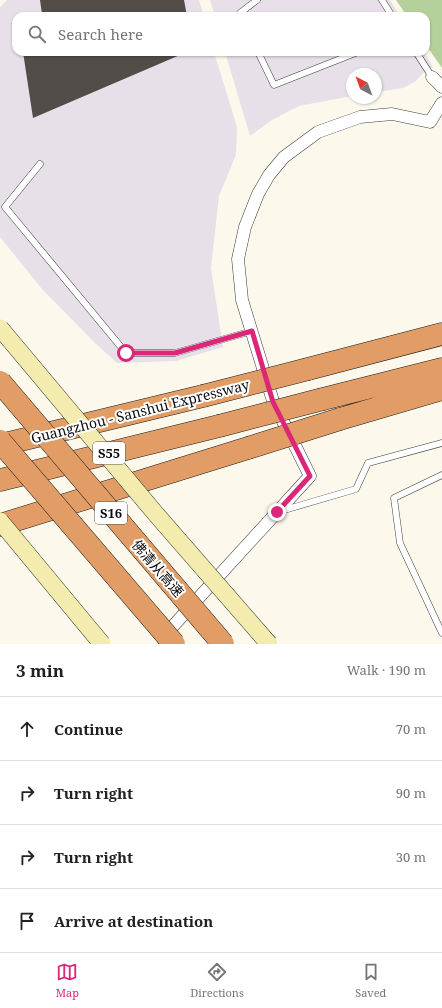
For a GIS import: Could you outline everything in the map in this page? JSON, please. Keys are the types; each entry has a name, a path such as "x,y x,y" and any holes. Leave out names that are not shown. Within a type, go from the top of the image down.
{"highway":[{"name":"Guangzhou - Sanshui Expressway","path":"0,445 203,396 442,334"},
{"name":"S55","path":"0,480 442,369"},
{"name":"佛清从高速","path":"0,382 223,644"},
{"path":"0,525 340,419 442,389"},
{"name":"S16","path":"0,441 174,644"}],"main road":[{"path":"0,328 155,513 269,644"},
{"path":"0,520 102,644"}],"street":[{"path":"432,77 442,87"},
{"path":"164,644 163,637 310,476 273,402 242,300 238,259 245,227 258,194 269,175 284,157 318,132 360,117 392,114 430,122 442,103"}],"lane":[{"path":"241,12 258,0"},
{"path":"382,0 390,12"},
{"path":"260,56 274,85 348,56"},
{"path":"419,56 432,77"},
{"path":"40,164 5,207 126,353 175,353 252,331"},
{"path":"277,512 356,489 368,463 442,443"},
{"path":"442,475 394,498 400,543 442,633"}],"shaded area":[{"path":"7,0 199,0 203,12 12,12 12,56 215,56 237,127 236,155 219,196 211,268 223,347 176,361 117,363 94,342 42,289 0,237 0,7"},
{"path":"210,0 390,0 398,12 214,12"},
{"path":"226,56 426,56 433,67 423,73 416,81 403,88 382,91 382,68 346,68 346,97 299,106 272,120 250,136"}],"green space":[{"path":"396,0 442,0 442,68 430,51 430,12 404,12"}],"building":[{"path":"40,0 184,0 186,12 42,12"},
{"path":"24,56 178,56 33,118"}],"route":[{"path":"126,353 175,353 252,331 273,402 310,476 277,512"}]}
